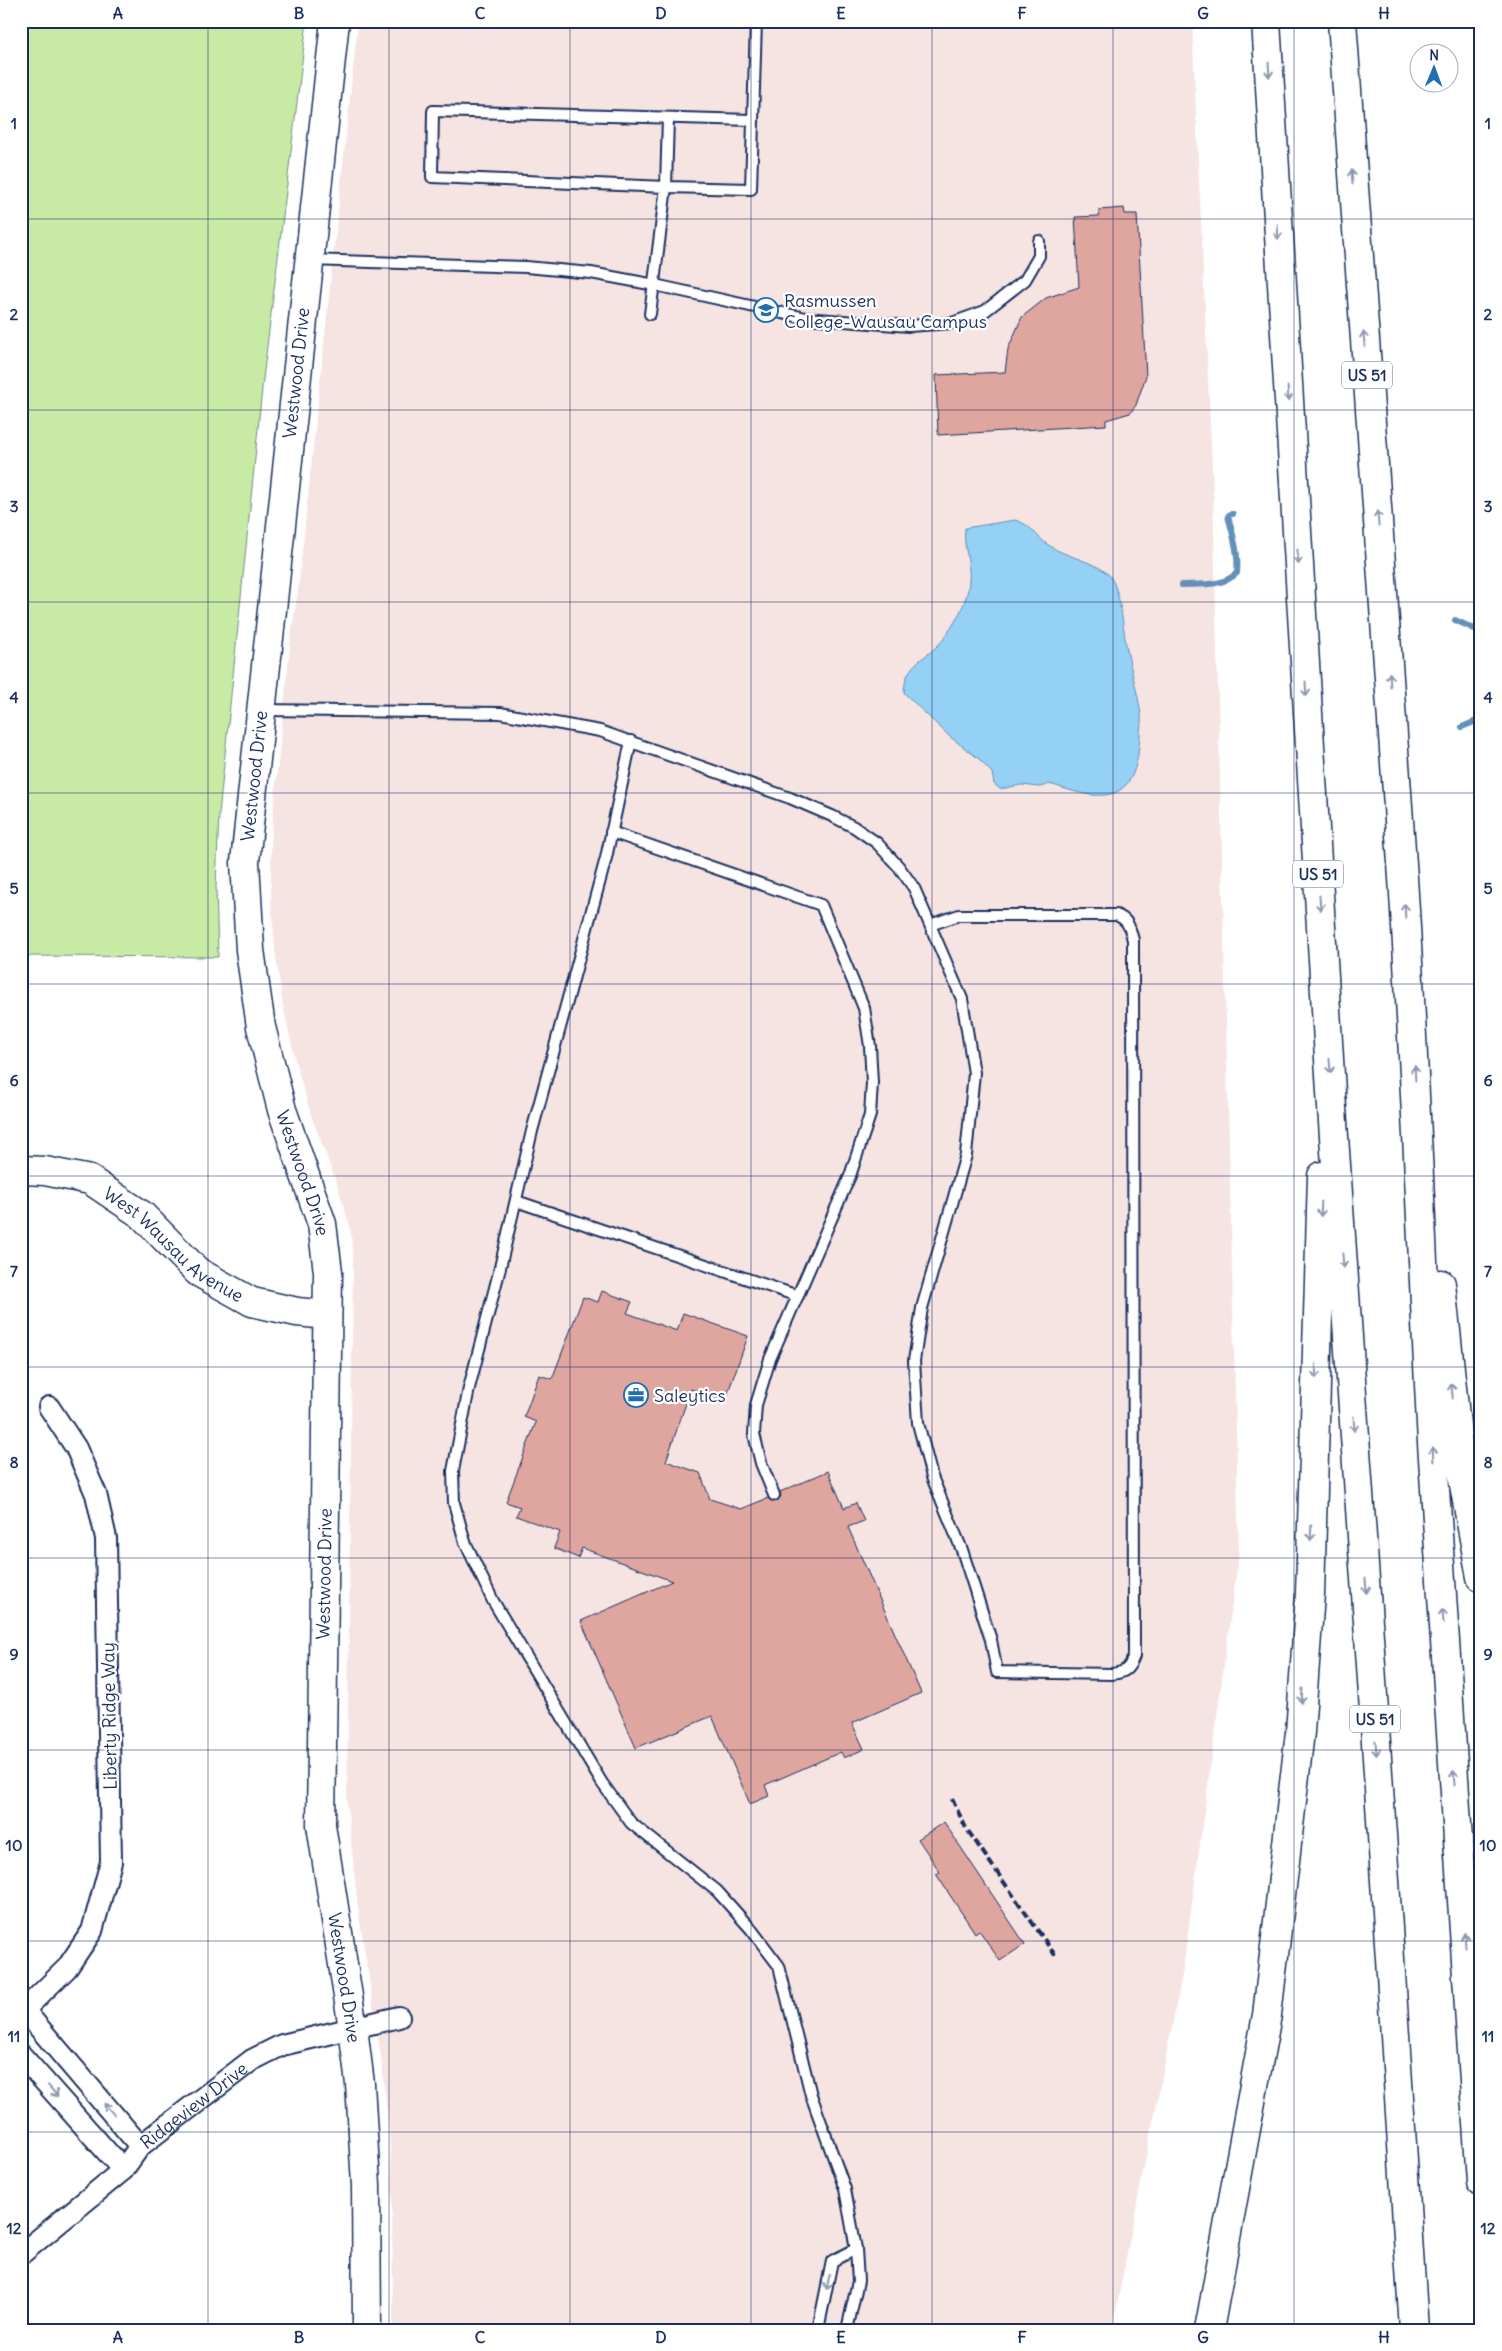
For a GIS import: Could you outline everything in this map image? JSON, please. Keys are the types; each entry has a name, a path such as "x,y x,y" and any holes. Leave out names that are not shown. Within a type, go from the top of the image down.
{"main road":[{"name":"Westwood Drive","path":"335,21 245,862 250,950 261,1026 269,1065 282,1110 322,1224 328,1272 321,1825 360,2084 366,2185 367,2330"},
{"name":"US 51","path":"1266,21 1332,1108 1414,2330"},
{"name":"US 51","path":"1342,21 1393,729 1418,1122 1424,1300 1437,1527 1481,2181"},
{"path":"1209,2330 1267,2015 1300,1732 1310,1594 1321,1202 1332,1108"},
{"path":"1418,1122 1438,1251 1460,1464 1481,1577"},
{"name":"West Wausau Avenue","path":"21,1170 45,1171 90,1180 142,1215 198,1272 252,1302 298,1312 327,1315"}],"street":[{"name":"Liberty Ridge Way","path":"49,1407 76,1448 96,1494 106,1538 111,1862 92,1931 67,1968 23,2011 140,2146"},
{"name":"Ridgeview Drive","path":"21,2254 123,2170 140,2146 252,2060 282,2045 399,2017"},
{"path":"21,2054 123,2170"}],"lane":[{"path":"752,120 433,111 432,177 751,189 756,21"},
{"path":"650,314 666,187 668,118"},
{"path":"308,260 526,268 591,273 805,318 909,326 952,323 985,311 1025,280 1039,256 1039,242"},
{"path":"260,710 500,713 600,731 790,798 854,827 877,844 899,867 914,888 930,925 962,999 974,1073 966,1155 922,1308 914,1361 918,1423 932,1477 962,1550 992,1640 997,1672 1112,1674 1125,1672 1130,1667 1134,1656 1133,940 1130,927 1124,918 1116,915 959,915 930,925"},
{"path":"631,741 612,832 532,1131 469,1388 453,1471 454,1503 464,1542 493,1601 585,1756 614,1799 631,1823 717,1891 751,1929 779,1966 811,2095 845,2188 856,2249 858,2281 847,2330"},
{"path":"612,832 821,905 864,1008 870,1046 872,1083 870,1115 850,1176 770,1359 756,1405 754,1434 761,1463 774,1495"},
{"path":"516,1201 798,1296"},
{"path":"818,2330 832,2261 856,2249"}],"shaded area":[{"path":"358,21 1192,21 1213,489 1239,1553 1183,1970 1112,2330 393,2330 392,2187 389,2129 381,2058 358,1908 347,1803 353,1255 350,1226 337,1184 311,1115 296,1064 283,1006 275,950 271,897 271,838 276,783"}],"green space":[{"path":"21,21 307,21 263,379 219,814 216,886 218,957 21,956"}],"water":[{"path":"1015,520 1026,525 1057,550 1088,562 1108,574 1116,589 1141,719 1138,755 1133,773 1123,788 1115,793 1090,795 1049,784 1042,787 1021,785 1000,789 994,784 992,773 978,758 949,736 904,693 908,673 918,661 932,651 945,637 955,622 966,597 969,579 965,528"}],"building":[{"path":"1124,208 1125,214 1137,214 1146,376 1136,405 1130,413 1106,420 1106,425 938,435 936,375 1005,372 1008,349 1022,317 1046,298 1079,287 1075,217 1099,216 1099,210"},
{"path":"602,1291 632,1302 627,1313 677,1331 683,1313 748,1336 725,1401 691,1389 666,1461 700,1473 710,1499 741,1509 768,1498 773,1502 777,1501 781,1496 780,1492 828,1471 844,1508 856,1503 864,1521 848,1527 921,1693 852,1723 864,1749 844,1758 841,1752 765,1785 769,1796 750,1804 712,1716 636,1748 581,1621 672,1581 582,1548 578,1558 554,1548 560,1532 516,1516 520,1507 506,1502 536,1422 524,1417 539,1375 552,1379 583,1297 598,1302"},
{"path":"944,1822 1025,1944 1000,1961 979,1930 975,1933 936,1874 940,1872 918,1839"}],"waterway":[{"path":"1182,585 1218,583 1237,573 1234,537 1228,516 1233,514"},
{"path":"1455,620 1481,632"},
{"path":"1462,727 1481,719"}],"railway":[{"path":"952,1799 966,1828 1055,1955"}],"place":[{"name":"Rasmussen College-Wausau Campus","path":"766,310"},
{"name":"Saleytics","path":"636,1395"}]}
